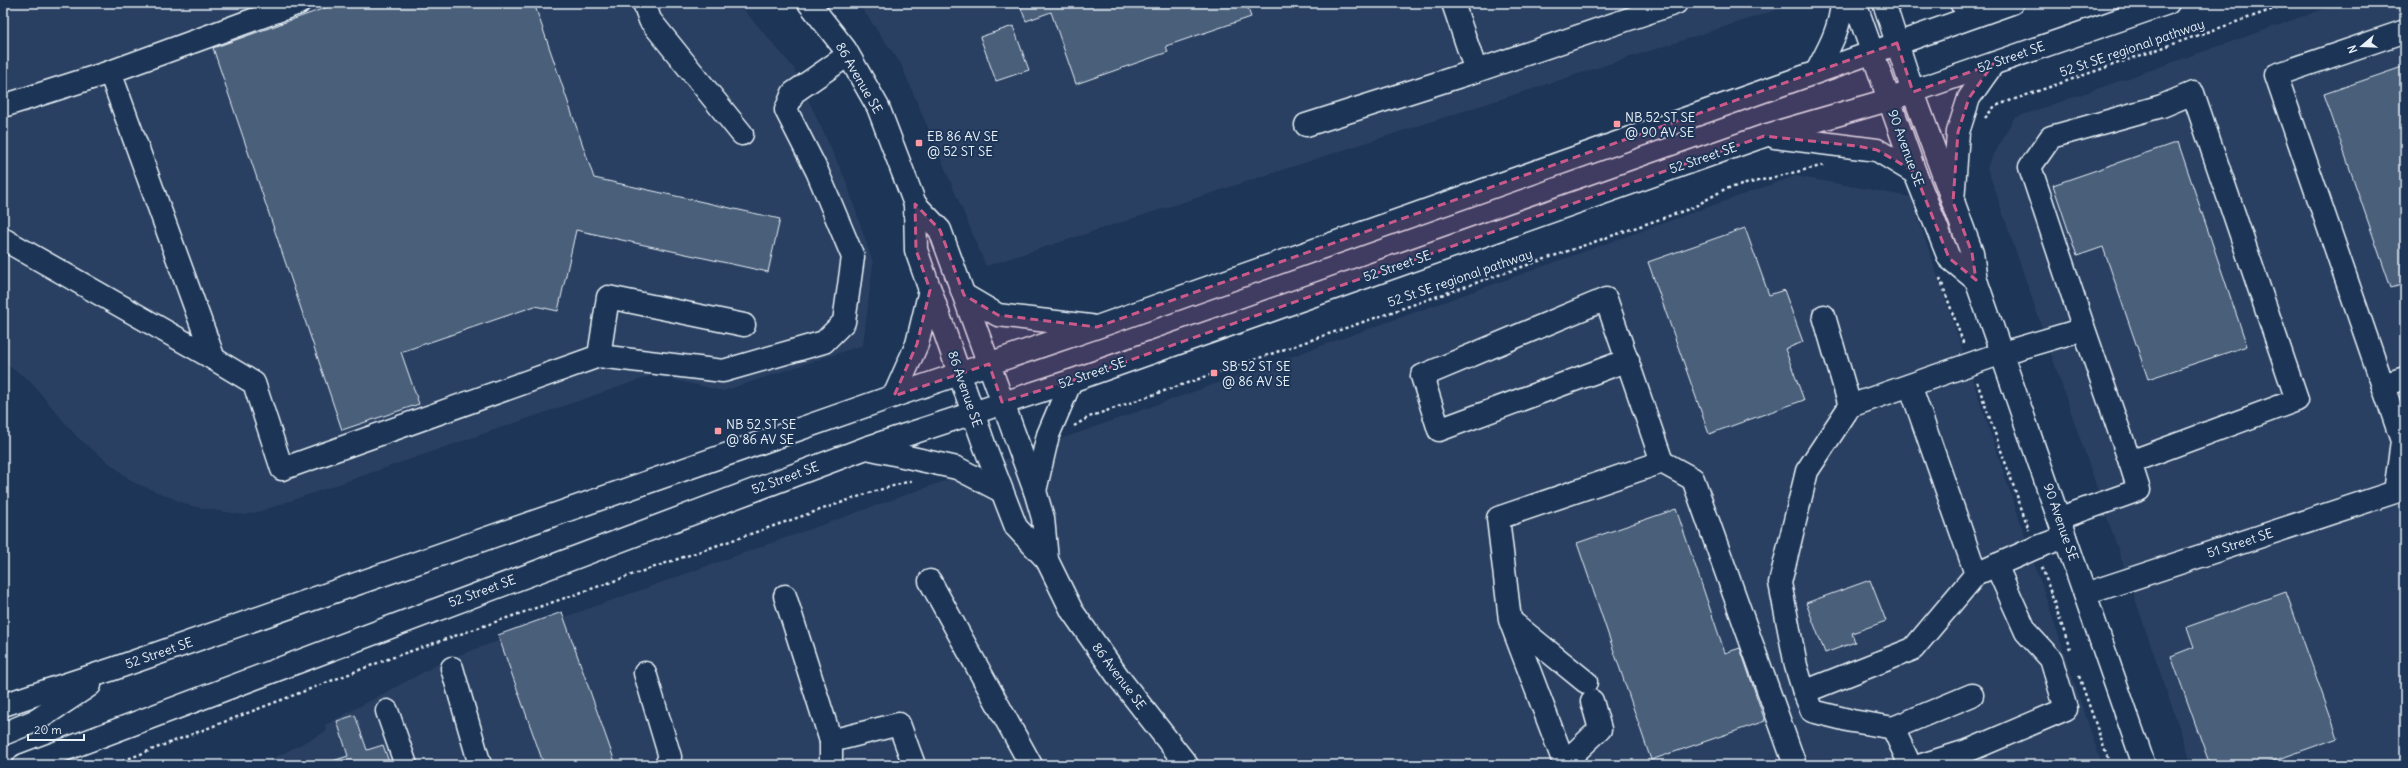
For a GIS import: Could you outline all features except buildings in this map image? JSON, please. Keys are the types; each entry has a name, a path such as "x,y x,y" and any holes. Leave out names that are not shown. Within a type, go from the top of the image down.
{"main road":[{"path":"3,106 110,72 299,3"},
{"path":"644,3 650,20 742,134"},
{"name":"86 Avenue SE","path":"809,3 848,55 878,107 915,204 916,250 1001,491 1016,527 1047,560 1072,611 1119,678 1187,765"},
{"path":"1453,3 1476,71"},
{"path":"1306,125 1476,71 1676,3"},
{"path":"1818,71 1835,36 1840,20 1842,3"},
{"name":"90 Avenue SE","path":"1855,3 1888,100 1949,258 1976,280"},
{"name":"90 Avenue SE","path":"1884,3 1913,92 1972,253 1976,280 2144,765"},
{"path":"1961,3 2007,5"},
{"name":"52 Street SE","path":"24,765 866,448 1002,402 1071,381 1764,136 1913,92 2168,3"},
{"name":"52 Street SE","path":"3,705 113,670 894,396 1097,327 2007,5"},
{"path":"2405,31 2276,75 2382,385 2405,378"},
{"path":"3,239 254,382 282,469 599,356 723,371 824,342 844,322 853,257 817,171 786,110 793,93 848,55"},
{"path":"1953,202 1958,132 1969,98 1993,64"},
{"path":"110,72 214,359"},
{"path":"1804,692 1913,650 1976,574 2036,548 2063,528 2139,490 2030,167 2052,137 2162,106 2193,93 2297,400 2130,462"},
{"path":"1764,136 1878,150 1915,173"},
{"name":"86 Avenue SE","path":"915,204 940,230 964,294 1035,492 1043,518 1047,560"},
{"path":"894,396 917,344 930,290"},
{"path":"964,294 998,315 1097,327"},
{"path":"599,356 608,297 744,326"},
{"path":"1628,360 1439,430 1422,376 1606,299 1628,360 1662,462 1693,479 1795,765"},
{"path":"1824,316 1850,406"},
{"path":"1972,695 1894,728 1852,721 1812,711 1796,666 1780,583 1807,471 1850,406 2002,353 2084,330"},
{"path":"1035,492 1048,435 1071,381"},
{"path":"1910,385 1976,574"},
{"name":"51 Street SE","path":"2085,594 2395,492 2402,441 2382,385"},
{"path":"866,448 957,468 1001,491"},
{"path":"1510,620 1589,692 1600,728 1564,764 1510,620 1498,518 1662,462"},
{"path":"1922,765 1970,750 2066,709 2051,659 2026,632 1996,565"},
{"path":"930,581 1031,765"},
{"path":"785,596 831,741 831,765"},
{"path":"452,668 480,765"},
{"path":"3,734 37,720 113,670"},
{"path":"645,673 670,757 666,765"},
{"path":"387,711 406,765"},
{"path":"831,741 899,724 914,765"},
{"path":"1894,728 1910,765"}],"path":[{"name":"52 St SE regional pathway","path":"1984,119 1995,106 2291,3"},
{"name":"52 St SE regional pathway","path":"1069,432 1089,417 1692,208 1725,189 1826,165"},
{"path":"1937,270 2036,548 2071,653"},
{"path":"112,765 388,659 872,492 917,480"},
{"path":"2079,675 2110,765"}],"highlighted area":[{"path":"1897,43 1913,92 1993,64 1969,98 1958,132 1953,202 1972,253 1976,280 1949,258 1915,173 1877,150 1857,146 1764,136 1071,381 1002,402 989,364 894,396 917,344 930,290 916,250 915,204 940,230 964,295 998,315 1097,327"}],"shaded area":[{"path":"3,3 738,3 793,67 846,181 873,263 863,345 723,391 653,375 258,512 244,515 191,506 133,482 77,437 29,380 3,362"},
{"path":"858,3 1797,3 986,266 901,64"},
{"path":"2341,3 2405,3 2405,765 2192,765 1987,167 2014,118"},
{"path":"1795,176 1911,197 2102,765 260,765 327,731 325,725 448,659"}],"place":[{"name":"NB 52 ST SE @ 90 AV SE","path":"1617,124"},
{"name":"EB 86 AV SE @ 52 ST SE","path":"919,143"},
{"name":"SB 52 ST SE @ 86 AV SE","path":"1214,373"},
{"name":"NB 52 ST SE @ 86 AV SE","path":"718,431"}]}
